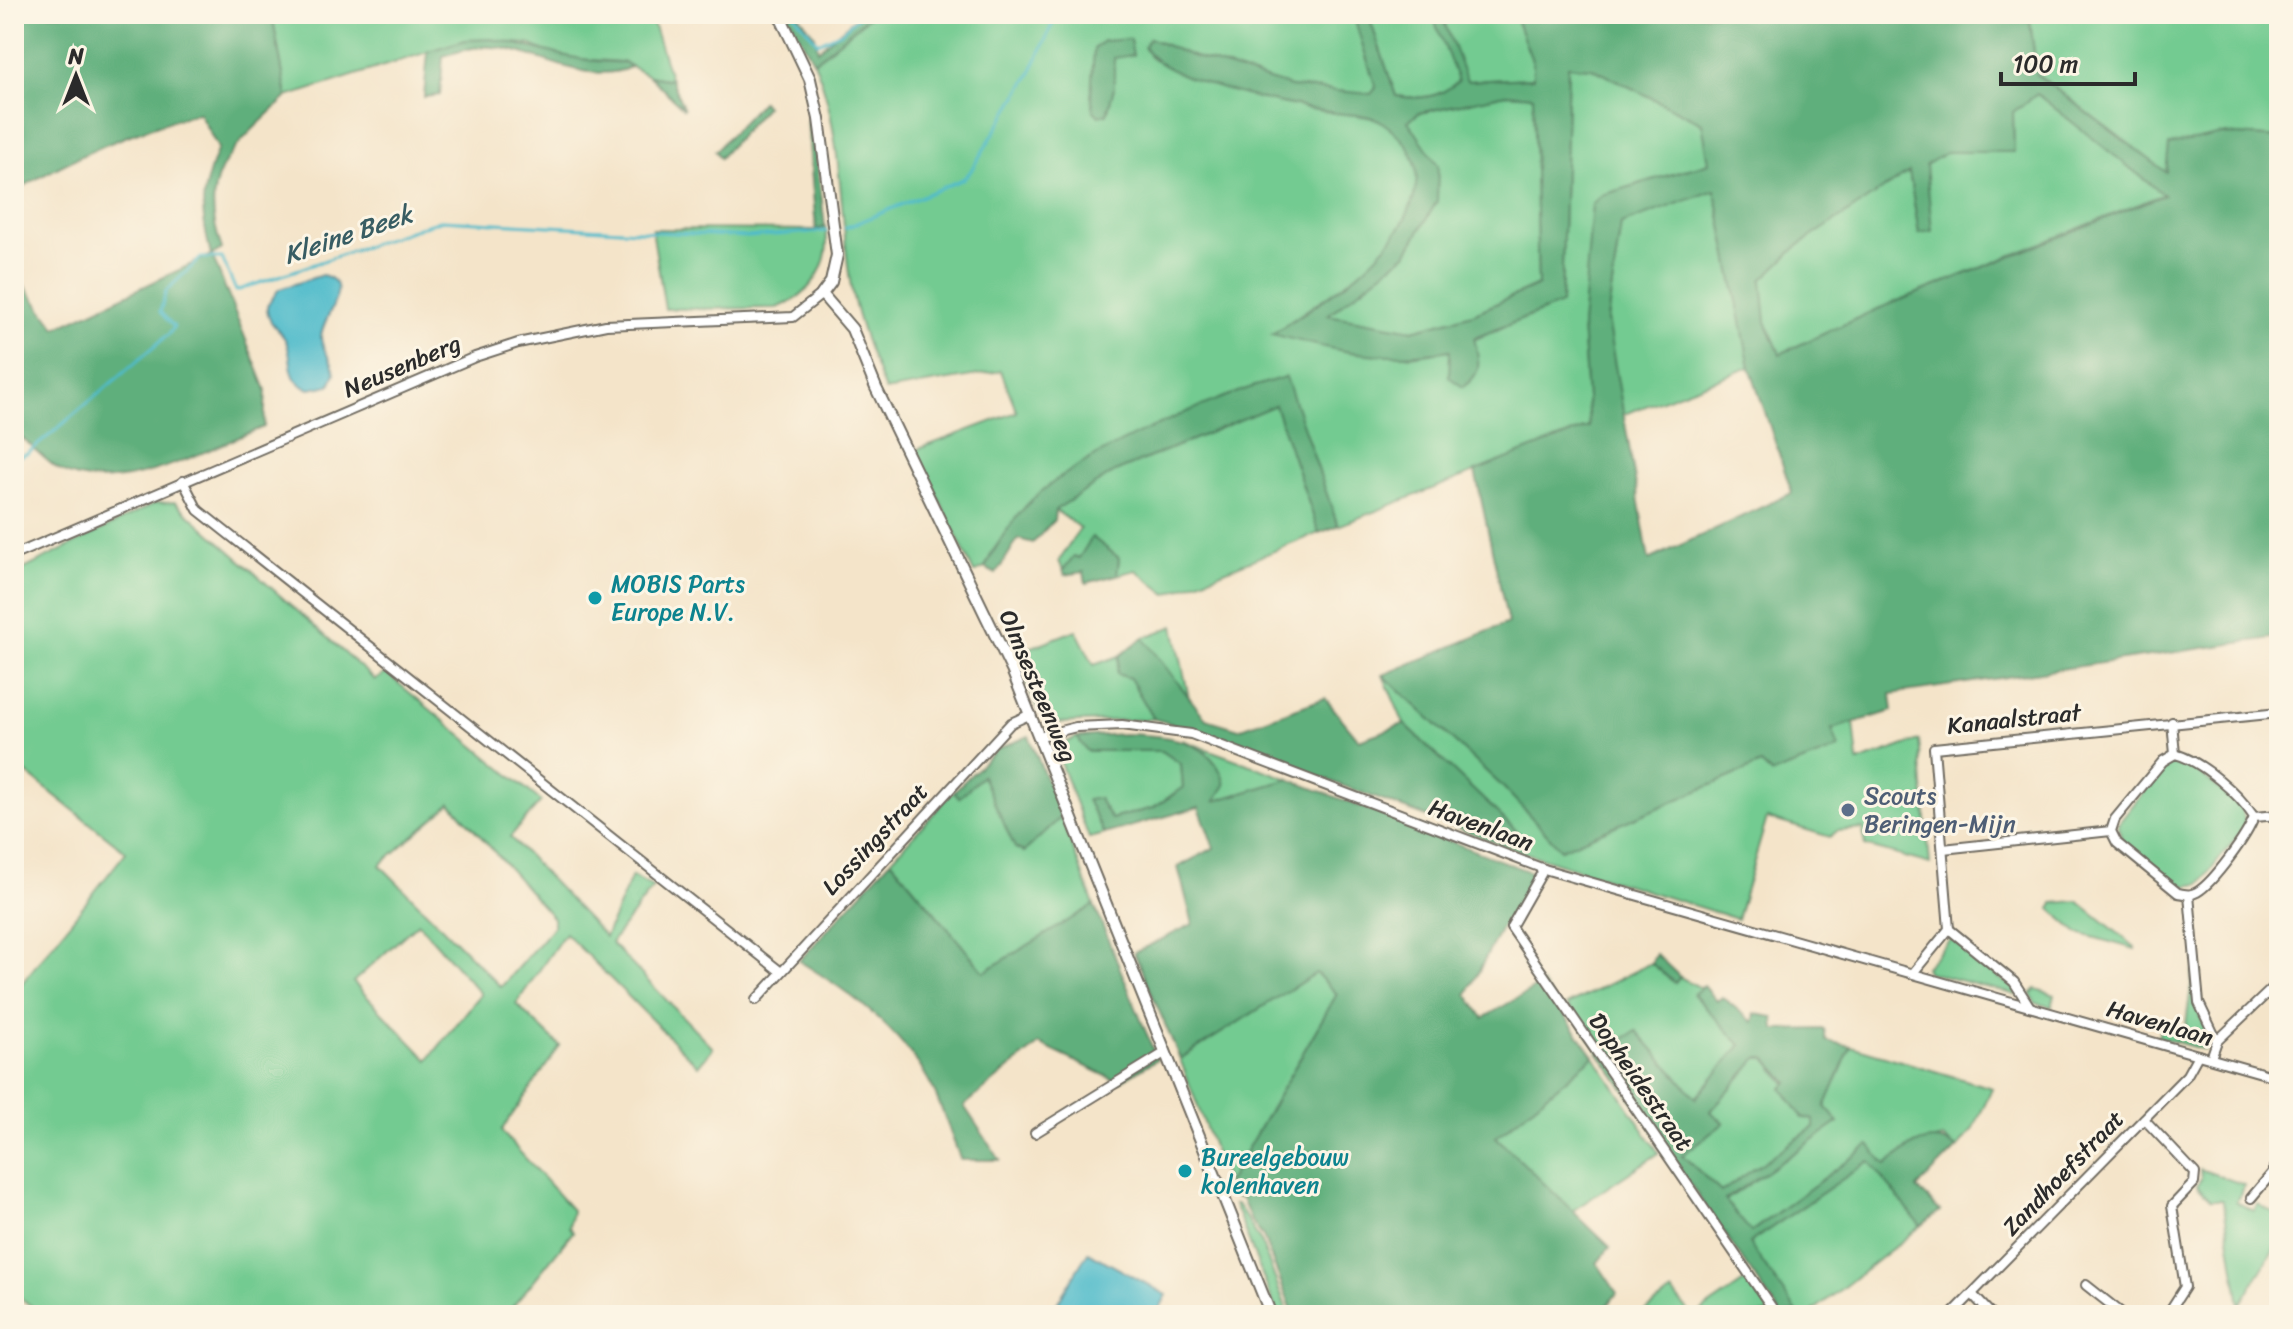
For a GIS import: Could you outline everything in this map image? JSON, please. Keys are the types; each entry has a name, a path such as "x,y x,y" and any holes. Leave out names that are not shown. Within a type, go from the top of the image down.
{"street":[{"path":"779,14 810,79 836,239 835,269 822,294"},
{"name":"Neusenberg","path":"14,555 418,380 518,343 606,325 793,317 822,294"},
{"name":"Olmsesteenweg","path":"822,294 852,329 876,388 1031,714 1271,1315"},
{"path":"183,481 198,510 781,972"},
{"name":"Kanaalstraat","path":"1949,929 1934,748 2279,713"},
{"name":"Lossingstraat","path":"756,1000 1011,723 1031,714"},
{"path":"2172,722 2175,754"},
{"name":"Havenlaan","path":"1040,736 1076,727 1122,725 1191,734 1544,869 2279,1078"},
{"path":"2175,754 2188,757 2247,806 2254,817 2250,829 2231,853 2198,892 2189,895 2178,893 2117,843 2111,831 2115,819 2163,761 2175,754"},
{"path":"2254,817 2279,815"},
{"path":"1943,849 2111,831"},
{"name":"Dopheidestraat","path":"1544,869 1511,927 1777,1315"},
{"path":"2189,895 2199,1003 2217,1041"},
{"path":"1913,973 1949,929 2014,982 2030,1007"},
{"path":"2211,1058 2217,1041 2279,982"},
{"path":"1035,1133 1166,1052"},
{"name":"Zandhoefstraat","path":"1951,1315 2193,1068 2198,1055"},
{"path":"2144,1119 2195,1173 2194,1183 2172,1206 2185,1287 2167,1315"},
{"path":"2251,1198 2274,1171 2279,1150"},
{"path":"2086,1285 2124,1315"},
{"path":"1972,1294 1992,1315"}],"green space":[{"path":"14,14 272,14 287,97 251,131 225,163 213,200 222,249 212,255 266,390 264,427 162,468 107,480 82,478 60,470 22,438 14,443 14,272 56,328 211,255 204,225 203,201 218,148 199,113 104,146 14,192"},
{"path":"272,14 650,14 671,80 649,76 623,62 561,58 529,44 465,40 287,97"},
{"path":"787,14 798,14 815,36 818,50 860,14 872,14 814,62"},
{"path":"872,14 1353,14 1376,88 1371,95 1291,87 1189,55 1149,38 1149,56 1188,76 1273,102 1376,119 1397,134 1409,148 1417,180 1415,196 1401,229 1378,257 1273,334 1411,356 1450,350 1561,303 1568,66 1592,68 1702,123 1710,163 1602,195 1582,325 1589,427 1338,526 1285,377 1027,505 992,552 985,568 974,573 916,450 1017,412 1001,371 885,391 868,348 851,289 830,111 814,62"},
{"path":"1353,14 1368,14 1396,96 1413,98 1437,94 1458,81 1432,14 1441,14 1467,81 1533,78 1533,63 1514,14 2029,14 2037,75 2166,172 2169,145 2222,134 2279,138 2279,637 1891,694 1893,711 1832,729 1839,748 1772,774 1761,764 1561,849 1503,787 1383,675 1508,623 1475,471 1589,427 1582,325 1592,204 1602,195 1709,163 1702,123 1592,68 1568,66 1561,304 1474,338 1477,371 1463,387 1449,377 1450,350 1380,355 1319,346 1272,334 1360,272 1397,231 1410,209 1417,176 1410,150 1398,135 1372,118 1290,105 1202,82 1156,60 1144,47 1149,38 1189,55 1291,87 1371,94 1376,88","holes":["1506,94 1533,96 1538,285 1473,314 1413,330 1328,315 1406,254 1437,201 1438,165 1408,121 1419,113","2037,94 2164,195 1873,311 1780,354 1766,322 1762,280 1799,245 1909,172 1919,233 1932,231 1926,165 1947,152 2014,152 2013,112","1715,190 1750,367 1792,493 1649,560 1607,320 1621,224"]},
{"path":"1368,14 1432,14 1459,81 1445,91 1430,96 1396,96"},
{"path":"1441,14 1514,14 1533,63 1533,78 1466,81"},
{"path":"2029,14 2279,14 2279,138 2222,134 2166,172 2037,74"},
{"path":"491,39 589,60 624,62 631,67 596,73 509,50 480,47 443,56 440,95 424,97 428,51 465,40"},
{"path":"1130,39 1133,55 1114,58 1114,88 1107,114 1099,116 1094,111 1091,95 1094,49 1103,41"},
{"path":"649,76 671,80 684,109"},
{"path":"1506,94 1533,95 1538,285 1473,314 1413,330 1327,315 1406,254 1437,201 1416,135 1407,121 1419,113"},
{"path":"2037,94 2164,194 1873,311 1780,354 1766,322 1761,280 1799,245 1909,171 1919,233 1925,165 1947,152 2014,152 2013,112"},
{"path":"762,101 766,106 720,158 715,151"},
{"path":"807,118 812,118 825,227 816,230"},
{"path":"1715,190 1750,367 1622,415 1607,320 1621,223"},
{"path":"825,227 826,253 817,277 788,303 776,308 665,309 652,229 816,230"},
{"path":"1286,377 1338,526 1319,533 1275,405 1115,472 1055,510 1054,520 1033,543 1018,539 996,574 985,568 1003,536 1025,507 1075,468 1186,412"},
{"path":"1275,405 1319,533 1167,594 1136,570 1117,575 1119,558 1093,538 1079,558 1074,557 1063,570 1059,561 1080,528 1055,510 1115,472"},
{"path":"175,502 375,680 386,673 541,801 510,837 605,937 632,876 653,887 611,943 713,1048 698,1066 565,933 516,1004 560,1046 501,1131 572,1210 569,1227 573,1232 506,1315 43,1315 14,1293 14,993 126,852 14,763 14,574 155,503","holes":["451,803 553,918 553,927 501,987 380,865","418,923 481,994 428,1060 353,982"]},
{"path":"1092,537 1119,558 1117,575 1086,583 1084,572 1065,575 1063,570 1074,556 1079,558"},
{"path":"1174,626 1190,703 1143,638"},
{"path":"1076,630 1094,665 1119,656 1117,674 1130,678 1154,719 1055,723 1038,711 1014,654"},
{"path":"1143,638 1206,719 1239,729 1325,698 1359,740 1404,724 1527,841 1519,851 1187,728 1154,719 1130,678 1117,674 1119,656"},
{"path":"1383,675 1503,787 1561,848 1761,764 1772,774 1838,748 1832,729 1854,722 1858,762 1919,740 1930,864 1865,846 1863,829 1837,831 1830,837 1767,818 1737,919 1519,851 1527,841 1404,724"},
{"path":"1124,734 1171,738 1199,748 1211,757 1225,785 1215,801 1289,779 1533,873 1529,888 1501,928 1467,994 1483,1018 1542,984 1594,1056 1496,1137 1610,1247 1597,1263 1617,1293 1601,1315 1294,1315 1263,1237 1250,1219 1242,1199 1231,1196 1227,1184 1337,994 1316,973 1180,1059 1134,953 1193,924 1178,867 1214,848 1199,807 1104,834 1087,800 1098,798 1111,819 1153,808 1183,788 1181,764 1162,751 1087,751 1077,737"},
{"path":"1029,736 1061,817 1024,852 1015,848 982,776 959,798 954,791 997,749"},
{"path":"1077,737 1087,751 1162,751 1181,764 1183,787 1153,808 1111,819 1098,798 1088,801 1104,834 1089,838 1059,760 1063,744"},
{"path":"1182,740 1289,779 1214,802 1207,753"},
{"path":"2182,760 2241,806 2246,825 2200,884 2178,887 2122,842 2118,824 2164,766"},
{"path":"981,775 1024,852 1061,817 1094,905 984,972 891,860 954,791 958,797"},
{"path":"891,860 984,972 1094,905 1157,1059 1119,1082 1039,1044 964,1106 1000,1160 961,1160 934,1090 903,1044 855,999 799,961"},
{"path":"2078,901 2135,949 2078,933 2051,909 2053,903"},
{"path":"1951,939 2016,991 2016,995 1927,972 1925,967"},
{"path":"1656,954 1680,977 1675,983 1651,963"},
{"path":"1651,963 1675,983 1680,977 1701,988 1693,995 1742,1044 1696,1098 1637,1031 1599,1053 1567,1005"},
{"path":"2193,971 2197,1010 2211,1039 2205,1050 2158,1037 2161,1026 2185,1032"},
{"path":"1316,973 1337,994 1227,1184 1180,1059"},
{"path":"1704,986 1717,1001 1722,997 1753,1022 1755,1014 1774,1017 1775,1030 1824,1029 1826,1041 1851,1046 1825,1107 1839,1122 1725,1200 1751,1232 1869,1145 1886,1165 1911,1147 1929,1140 1938,1140 1957,1148 1917,1188 1940,1211 1921,1226 1869,1161 1749,1243 1797,1312 1781,1315 1599,1053 1637,1031 1696,1098 1741,1045 1693,994","holes":["1758,1058 1766,1058 1788,1082 1782,1088 1803,1118 1814,1119 1814,1127 1721,1192 1682,1155 1724,1123 1710,1111"]},
{"path":"2036,989 2055,995 2052,1007 2035,1003 2031,994"},
{"path":"1851,1046 1992,1088 1973,1130 1957,1148 1943,1138 1910,1146 1886,1165 1869,1146 1750,1232 1725,1201 1838,1122 1825,1107"},
{"path":"1594,1056 1659,1153 1572,1211 1496,1137"},
{"path":"1765,1057 1814,1118 1814,1127 1721,1192 1682,1155 1723,1124 1710,1111 1757,1058"},
{"path":"1869,1161 1921,1226 1808,1315 1793,1315 1796,1312 1749,1243"},
{"path":"2200,1169 2245,1185 2236,1202 2254,1211 2258,1204 2279,1216 2279,1241 2240,1305 2223,1200 2211,1200 2197,1186 2201,1178"},
{"path":"1234,1204 1237,1204 1261,1242 1289,1315 1278,1315"},
{"path":"1747,1280 1769,1311 1764,1315 1696,1315"},
{"path":"1672,1292 1692,1315 1640,1315"}],"water":[{"path":"322,275 337,285 335,302 321,338 335,373 330,385 310,389 293,375 288,346 271,321 267,306 279,289"},
{"path":"1088,1252 1167,1295 1156,1315 1050,1315"}],"waterway":[{"path":"14,21 23,14"},
{"path":"794,14 818,43 841,32 861,14"},
{"name":"Kleine Beek","path":"845,228 963,179 970,172 1030,75 1057,14"},
{"name":"Kleine Beek","path":"14,458 28,453 169,334 174,327 160,312 166,291 201,258 222,258 236,291 442,220 748,237 827,231"}],"place":[{"name":"MOBIS Parts Europe N.V.","path":"595,598"},
{"name":"Scouts Beringen-Mijn","path":"1848,810"},
{"name":"Bureelgebouw kolenhaven","path":"1185,1171"}]}
